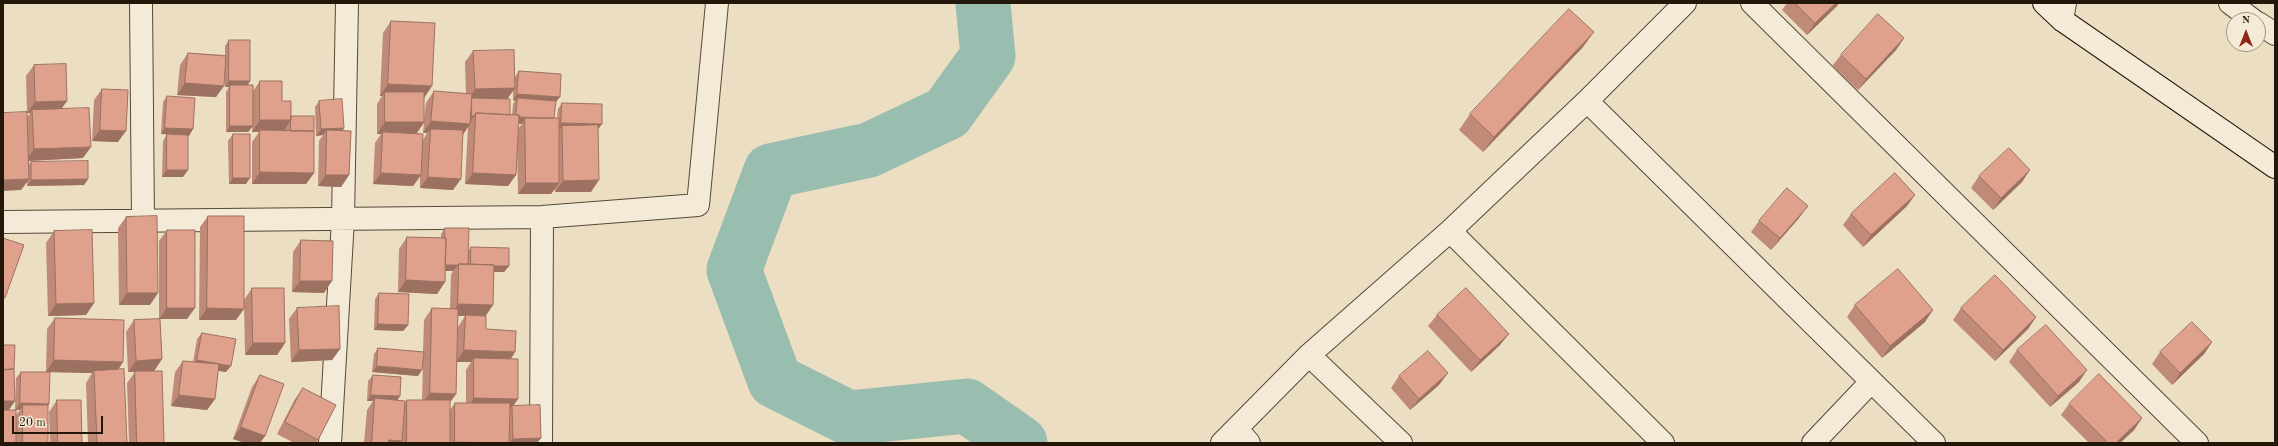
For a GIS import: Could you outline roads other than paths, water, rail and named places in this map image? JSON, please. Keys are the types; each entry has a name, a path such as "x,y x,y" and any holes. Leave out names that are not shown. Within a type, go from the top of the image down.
{"street":[{"path":"141,3 143,220"},
{"path":"330,443 343,219 347,3"},
{"path":"3,222 542,217 698,205 717,3"},
{"path":"1236,438 1310,355 1450,231 1587,101 1685,3"},
{"path":"1752,3 2197,443"},
{"path":"2044,3 2064,12 2275,167"},
{"path":"2230,3 2242,12"},
{"path":"2266,28 2275,34"},
{"path":"1587,101 1870,382 1934,443"},
{"path":"541,443 542,217"},
{"path":"1450,231 1663,443"},
{"path":"1310,355 1401,443"},
{"path":"1813,443 1870,382"}],"waterway":[{"path":"983,3 988,56 947,113 869,150 771,171 734,270 775,381 849,418 967,406 1020,443"}]}
